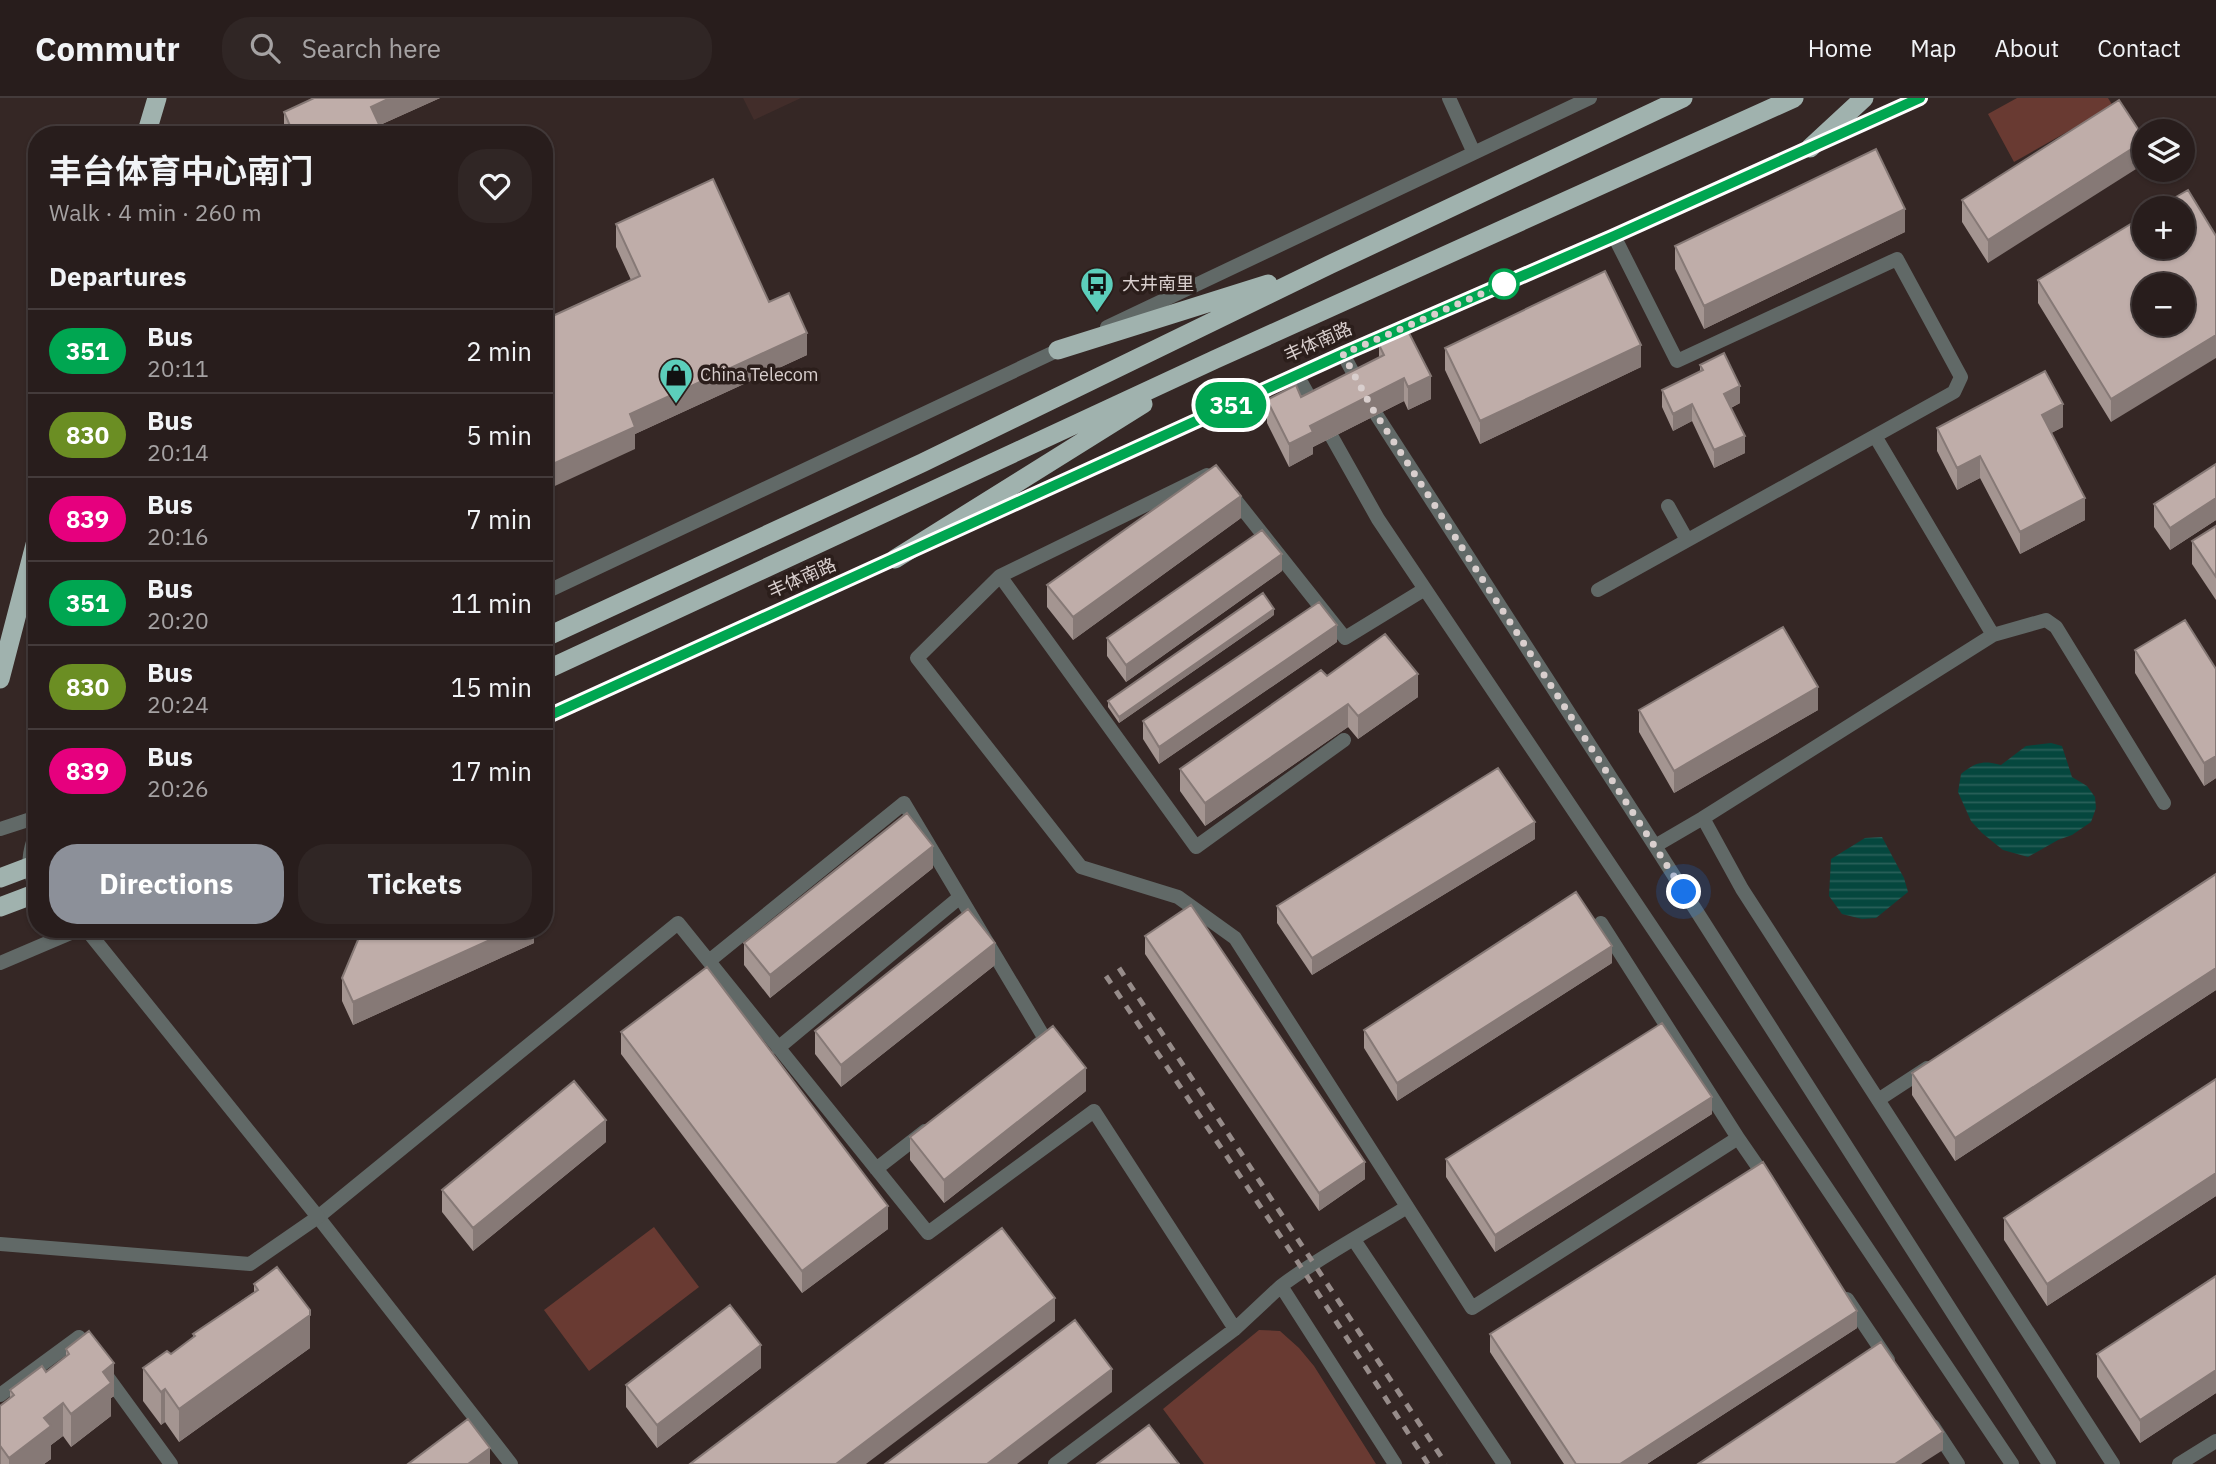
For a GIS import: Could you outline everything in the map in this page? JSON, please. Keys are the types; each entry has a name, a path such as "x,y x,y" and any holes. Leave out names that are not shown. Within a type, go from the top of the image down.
{"highway":[{"path":"149,126 158,98"},
{"path":"553,634 922,463 1329,265 1683,98"},
{"name":"丰体南路","path":"553,667 1216,359 1794,98"},
{"path":"1810,148 1864,98"},
{"path":"1058,350 1329,265"},
{"path":"895,559 1216,359"},
{"path":"0,679 28,572"},
{"path":"0,878 28,867"},
{"path":"0,906 28,894"}],"street":[{"path":"1449,98 1474,153"},
{"path":"553,589 1590,98"},
{"name":"丰体南路","path":"553,714 1343,354 1920,98"},
{"path":"1598,590 1954,392 1961,377 1897,259 1677,361 1614,236"},
{"path":"1343,354 1372,408 2049,1464"},
{"path":"1297,375 1378,519 2012,1464"},
{"path":"1875,436 1993,635"},
{"path":"1425,589 1345,638 1213,472 1000,576 917,658 1081,867 1178,897 1235,938 1472,1308 1738,1138"},
{"path":"1668,506 1687,540"},
{"path":"1000,576 1196,847 1344,740"},
{"path":"1655,846 1993,635 2046,620 2056,627 2164,803"},
{"path":"709,961 904,803 1045,1039 1024,1055"},
{"path":"1703,818 1742,889 2113,1464"},
{"path":"0,829 28,820"},
{"path":"778,1048 960,897"},
{"path":"0,1244 250,1264 318,1217 678,923 928,1233 1094,1111 1235,1329"},
{"path":"1601,923 1776,1194"},
{"path":"0,963 59,938"},
{"path":"93,938 318,1217 511,1464"},
{"path":"1878,1100 1937,1061"},
{"path":"876,1168 939,1120"},
{"path":"1055,1464 1235,1329 1281,1286 1313,1262 1408,1207"},
{"path":"1354,1240 1504,1464"},
{"path":"1837,1284 1898,1374"},
{"path":"1281,1286 1395,1464"},
{"path":"0,1395 79,1337 171,1464"},
{"path":"1928,1419 1958,1464"},
{"path":"2179,1464 2216,1441"}],"shaded area":[{"path":"743,98 801,98 754,120"},
{"path":"2017,98 2108,98 2113,106 2014,162 1988,114"},
{"path":"654,1227 699,1287 589,1371 544,1310"},
{"path":"1259,1330 1280,1331 1299,1348 1314,1366 1376,1464 1204,1464 1163,1409"}],"water":[{"path":"2051,743 2062,746 2072,777 2087,786 2095,797 2096,808 2091,822 2072,835 2028,857 2003,850 1971,821 1958,792 1961,774 1980,763 2001,765 2026,746"},
{"path":"1882,837 1904,878 1908,892 1876,918 1862,919 1842,914 1829,896 1831,859 1865,838"}],"building":[{"path":"314,98 390,98 371,107 380,126 290,126 284,112"},
{"path":"2119,100 2132,120 2132,149 1988,240 1962,200"},
{"path":"1876,149 1905,209 1704,306 1675,246"},
{"path":"713,179 769,302 789,293 807,333 630,414 635,427 553,464 553,316 640,276 616,224"},
{"path":"2188,190 2192,196 2178,196"},
{"path":"2195,202 2216,236 2216,335 2111,399 2038,280 2132,223 2132,259 2195,259"},
{"path":"1605,271 1641,345 1480,421 1445,348"},
{"path":"1408,331 1431,376 1408,387 1404,378 1310,426 1313,432 1289,444 1267,400 1296,385 1301,397 1384,355 1379,345"},
{"path":"1724,353 1740,386 1724,394 1745,436 1714,450 1692,404 1673,414 1662,390 1703,370 1700,365"},
{"path":"2045,371 2063,404 2042,415 2085,498 2020,532 1980,456 1957,468 1937,428"},
{"path":"2216,464 2216,498 2170,528 2154,504"},
{"path":"1216,465 1241,496 1073,617 1047,585"},
{"path":"2216,526 2216,577 2192,541"},
{"path":"1262,530 1282,554 1126,665 1107,638"},
{"path":"1263,593 1274,609 1119,717 1108,701"},
{"path":"1319,602 1337,625 1159,747 1143,721"},
{"path":"2185,620 2216,669 2216,756 2204,763 2135,650"},
{"path":"1783,627 1818,687 1674,771 1639,710"},
{"path":"1385,634 1418,674 1358,716 1348,704 1205,803 1180,769 1321,670 1327,676"},
{"path":"1498,768 1535,822 1312,958 1277,906"},
{"path":"907,813 933,846 770,975 744,943"},
{"path":"2216,874 2216,968 1955,1138 1912,1073"},
{"path":"1576,892 1612,946 1397,1083 1364,1030"},
{"path":"1191,905 1365,1162 1319,1193 1145,936"},
{"path":"968,909 995,943 841,1065 815,1031"},
{"path":"359,938 494,938 353,1002 342,978"},
{"path":"707,967 888,1206 802,1271 621,1032"},
{"path":"1662,1023 1712,1097 1495,1235 1446,1159"},
{"path":"1053,1026 1086,1068 944,1180 910,1137"},
{"path":"2216,1079 2216,1173 2047,1284 2004,1218"},
{"path":"574,1081 606,1120 473,1228 442,1190"},
{"path":"1763,1162 1857,1311 1620,1464 1576,1464 1490,1334"},
{"path":"1002,1228 1055,1298 836,1464 690,1464"},
{"path":"277,1267 310,1310 310,1315 179,1409 165,1389 161,1392 143,1368 167,1351 171,1354 195,1336 193,1334 258,1290 254,1284"},
{"path":"2216,1276 2216,1370 2140,1420 2097,1354"},
{"path":"730,1305 761,1345 657,1425 626,1385"},
{"path":"1075,1320 1112,1369 987,1464 885,1464"},
{"path":"89,1331 114,1363 103,1372 111,1383 71,1414 63,1403 44,1418 51,1426 9,1458 0,1448 0,1406 14,1395 10,1390 42,1366 46,1372 69,1354 66,1349"},
{"path":"1881,1342 1943,1432 1895,1464 1698,1464"},
{"path":"468,1419 490,1448 468,1464 408,1464"},
{"path":"1149,1425 1179,1464 1097,1464"}],"railway":[{"path":"1119,968 1446,1464"},
{"path":"1106,976 1303,1270 1428,1464"}],"bus line":[{"name":"351","path":"553,714 1343,354 1920,98"}],"place":[{"name":"大井南里","path":"1097,314"},
{"name":"China Telecom","path":"676,405"}],"route":[{"path":"1504,284 1343,354 1372,408 1684,892"}]}
